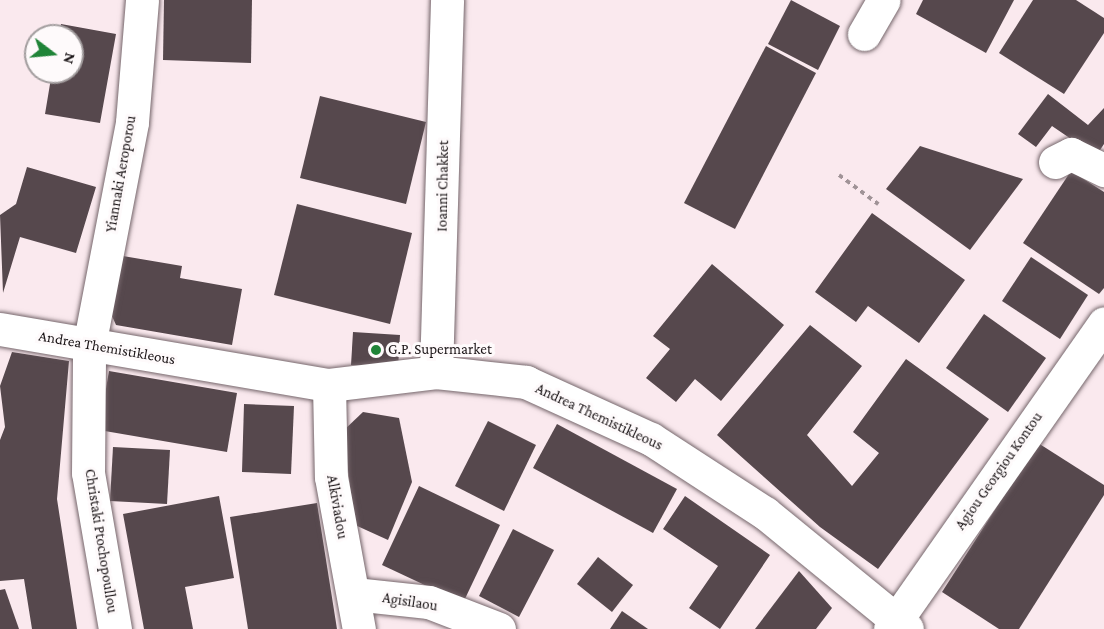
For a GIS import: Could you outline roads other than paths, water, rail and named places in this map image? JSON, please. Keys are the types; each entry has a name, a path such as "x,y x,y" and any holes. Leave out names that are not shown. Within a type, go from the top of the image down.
{"street":[{"name":"Yiannaki Aeroporou","path":"89,346 132,122 142,0"},
{"name":"Ioanni Chakket","path":"436,372 447,0"},
{"path":"864,34 884,0"},
{"path":"1054,162 1071,154 1104,170"},
{"name":"Agiou Georgiou Kontou","path":"904,627 1104,323"},
{"name":"Andrea Themistikleous","path":"0,329 89,346 329,385 436,372 526,382 651,439 765,513 904,627"},
{"name":"Christaki Ptochopoullou","path":"89,346 88,473 116,629"},
{"name":"Alkiviadou","path":"329,385 331,477 359,629"},
{"name":"Agisilaou","path":"354,594 429,602 499,629"}],"place":[{"name":"G.P. Supermarket","path":"376,350"}]}
